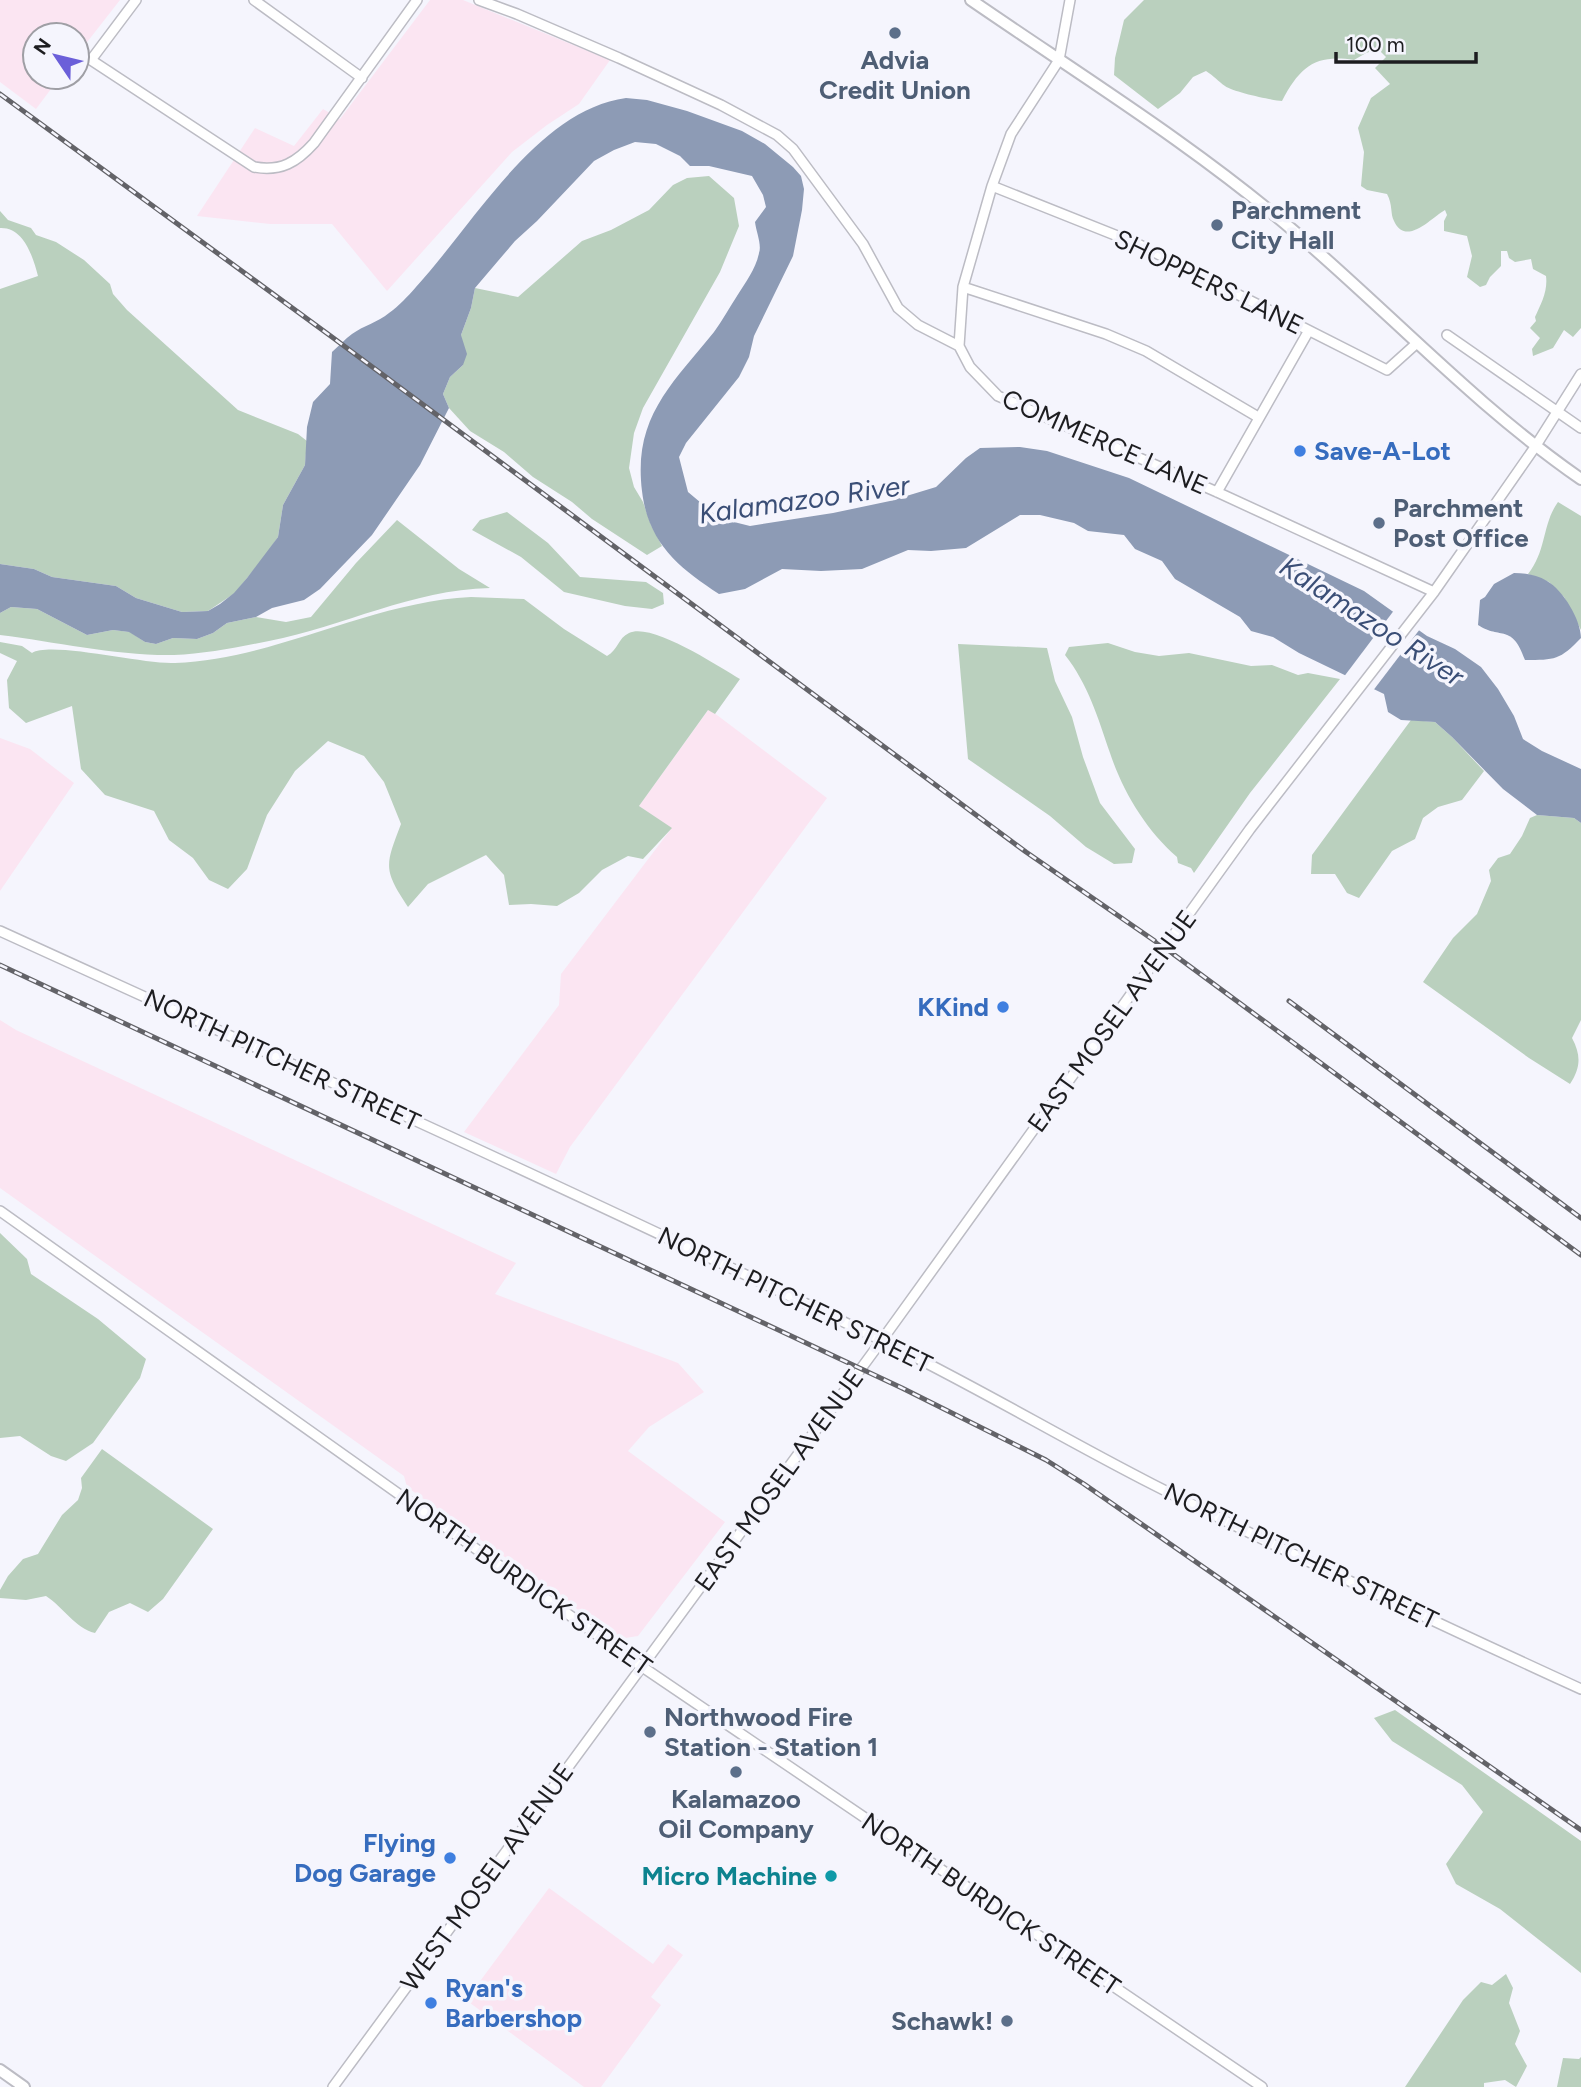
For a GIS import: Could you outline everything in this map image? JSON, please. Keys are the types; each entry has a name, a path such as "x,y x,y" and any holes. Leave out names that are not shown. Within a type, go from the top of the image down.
{"street":[{"path":"136,0 91,60 254,167 265,169 284,166 302,157 417,0"},
{"path":"254,0 362,78"},
{"path":"479,0 619,58 777,135 793,149 863,244 898,308 918,325 959,346 963,286 992,186 1017,121 1059,60 1070,0"},
{"path":"971,0 1253,198 1301,237 1535,447 1581,479"},
{"name":"SHOPPERS LANE","path":"992,186 1140,245 1387,370 1416,343"},
{"path":"963,286 1106,334 1146,351 1258,417"},
{"path":"1216,492 1308,332"},
{"path":"1447,335 1581,428"},
{"name":"COMMERCE LANE","path":"959,346 976,377 998,396 1434,592"},
{"name":"EAST MOSEL AVENUE","path":"641,1666 882,1340 1250,829 1434,592 1535,447 1581,374"},
{"name":"NORTH PITCHER STREET","path":"0,931 525,1171 882,1340 962,1380 1147,1481 1354,1585 1581,1689"},
{"name":"NORTH BURDICK STREET","path":"0,1211 641,1666 1262,2087"},
{"name":"WEST MOSEL AVENUE","path":"333,2087 641,1666"},
{"path":"0,2070 24,2087"}],"shaded area":[{"path":"0,0 120,0 91,37 91,21 21,21 21,91 50,91 36,109 0,82"},
{"path":"430,0 463,0 610,60 579,104 512,152 387,291 332,224 270,224 197,216 255,128 294,146 323,109 340,119"},
{"path":"709,709 827,798 570,1147 556,1174 464,1132 559,1005 561,974 671,829 639,806"},
{"path":"0,738 30,749 74,783 0,891"},
{"path":"0,1020 16,1030 516,1263 495,1294 678,1363 704,1392 649,1427 628,1451 725,1522 638,1636 619,1639 407,1487 404,1476 0,1188"},
{"path":"549,1888 653,1964 668,1944 683,1955 651,1997 661,2005 601,2087 584,2087 466,2000"}],"green space":[{"path":"1144,0 1581,0 1581,328 1573,337 1564,330 1553,348 1533,356 1532,349 1540,338 1530,328 1536,321 1535,317 1544,297 1546,276 1533,269 1531,259 1515,262 1509,258 1507,251 1501,251 1501,266 1486,285 1480,287 1467,277 1472,256 1467,236 1444,231 1447,215 1445,210 1419,228 1405,231 1394,221 1387,194 1361,186 1364,152 1358,128 1371,98 1390,84 1375,68 1386,57 1378,49 1354,60 1319,61 1295,79 1282,101 1229,88 1206,71 1193,77 1180,93 1158,109 1114,75 1124,20"},
{"path":"709,176 734,198 739,226 720,272 643,408 634,433 629,468 634,487 662,546 647,555 533,477 504,452 470,431 449,408 443,394 450,377 463,365 461,335 475,288 518,297 582,241 611,230 649,210 673,185 687,178"},
{"path":"0,211 8,220 31,228 36,235 56,242 84,260 110,284 113,294 127,310 238,410 298,434 307,441 305,465 283,505 278,537 235,593 208,611 182,612 136,598 116,586 52,577 34,569 0,564 0,289 38,276 26,244 15,232 0,228"},
{"path":"1558,502 1581,516 1581,630 1564,597 1549,582 1528,574 1538,556 1549,519"},
{"path":"507,512 548,543 580,577 646,582 663,593 664,604 652,609 625,606 564,592 521,557 472,530 480,520"},
{"path":"397,520 459,569 490,588 433,595 297,634 198,653 130,653 0,635 0,613 11,607 37,609 87,635 113,630 130,632 145,642 156,644 173,638 197,639 213,633 227,623 256,617 286,622 311,617 356,563"},
{"path":"471,597 524,599 607,656 629,633 640,631 653,634 685,647 740,679 715,714 708,710 639,806 672,828 643,859 628,856 602,870 579,893 557,906 509,905 504,875 486,855 428,884 408,907 394,884 389,867 401,824 384,782 364,756 328,741 295,771 267,815 247,869 228,889 209,880 193,858 169,840 154,811 105,795 81,769 72,706 26,723 9,708 7,680 17,661 0,653 0,642 22,646 32,653 43,650 78,651 175,663 250,652 396,609"},
{"path":"1108,643 1159,656 1189,653 1251,666 1272,665 1298,675 1308,673 1340,679 1250,793 1194,873 1191,868 1178,863 1177,857 1155,835 1137,810 1115,768 1086,690 1065,655 1069,647"},
{"path":"958,644 1047,648 1055,681 1072,717 1100,803 1135,849 1132,863 1114,864 1086,847 1050,816 968,759"},
{"path":"1411,720 1435,722 1484,771 1462,800 1438,807 1423,818 1415,839 1392,851 1359,898 1347,893 1335,874 1311,874 1312,855"},
{"path":"1537,815 1574,818 1581,823 1581,1020 1572,1038 1578,1061 1570,1084 1423,982 1453,938 1477,914 1491,881 1489,870 1498,858 1510,854 1530,818"},
{"path":"0,1233 27,1259 31,1274 98,1319 146,1359 140,1378 93,1443 66,1461 51,1456 20,1436 0,1438"},
{"path":"102,1449 213,1529 163,1599 148,1612 130,1603 109,1612 95,1633 81,1627 46,1596 26,1600 0,1598 0,1590 23,1559 38,1554 62,1515 78,1500 82,1488 81,1478"},
{"path":"1395,1710 1581,1841 1581,1973 1500,1909 1456,1884 1446,1864 1483,1812 1462,1785 1392,1741 1374,1718"},
{"path":"1506,1974 1513,1988 1509,2003 1520,2031 1515,2044 1527,2066 1516,2087 1505,2080 1484,2083 1484,2087 1405,2087 1463,2000 1481,1982 1492,1985"},
{"path":"1581,2057 1581,2087 1557,2087 1563,2058"}],"water":[{"name":"Kalamazoo River","path":"626,98 647,100 687,111 742,131 765,144 793,167 801,176 804,189 793,256 754,336 749,357 739,377 686,443 679,457 688,492 713,513 750,526 890,501 936,487 980,448 1020,447 1047,451 1129,478 1364,591 1427,636 1455,649 1481,667 1514,716 1523,739 1581,769 1581,823 1574,818 1537,815 1503,789 1435,722 1401,720 1388,712 1384,694 1299,653 1273,637 1251,631 1240,617 1175,579 1162,561 1135,549 1124,535 1088,531 1074,523 1040,515 1020,515 966,548 908,550 862,569 782,569 745,589 719,594 704,584 668,552 651,525 642,491 643,443 658,404 714,332 753,270 760,250 755,222 766,207 763,195 752,176 709,166 690,166 680,156 656,144 635,142 594,161 515,241 475,288 461,335 467,354 463,365 450,377 443,394 449,408 420,465 372,535 320,589 304,600 272,608 256,617 227,623 213,633 197,639 173,638 156,644 145,642 129,632 113,630 87,635 37,609 11,607 0,613 0,564 34,569 52,577 116,586 136,598 182,612 208,611 234,593 278,537 283,505 305,465 307,427 313,402 330,384 332,352 352,334 385,316 403,301 438,262 484,203 535,147 564,124 594,107"},
{"path":"1514,573 1547,581 1570,606 1581,638 1562,655 1550,659 1525,660 1520,648 1510,637 1478,625 1480,600 1494,584"}],"pier":[{"path":"1395,609 1420,629 1372,692 1343,678"}],"railway":[{"path":"0,94 1026,852 1165,948 1581,1255"},
{"path":"0,965 902,1388 1046,1460 1581,1830"},
{"path":"1289,1001 1581,1218"}],"place":[{"name":"Advia Credit Union","path":"895,33"},
{"name":"Parchment City Hall","path":"1217,225"},
{"name":"Save-A-Lot","path":"1300,451"},
{"name":"Parchment Post Office","path":"1379,523"},
{"name":"KKind","path":"1003,1007"},
{"name":"Northwood Fire Station - Station 1","path":"650,1732"},
{"name":"Kalamazoo Oil Company","path":"736,1772"},
{"name":"Flying Dog Garage","path":"450,1858"},
{"name":"Micro Machine","path":"831,1876"},
{"name":"Ryan's Barbershop","path":"431,2003"},
{"name":"Schawk!","path":"1007,2021"}]}
